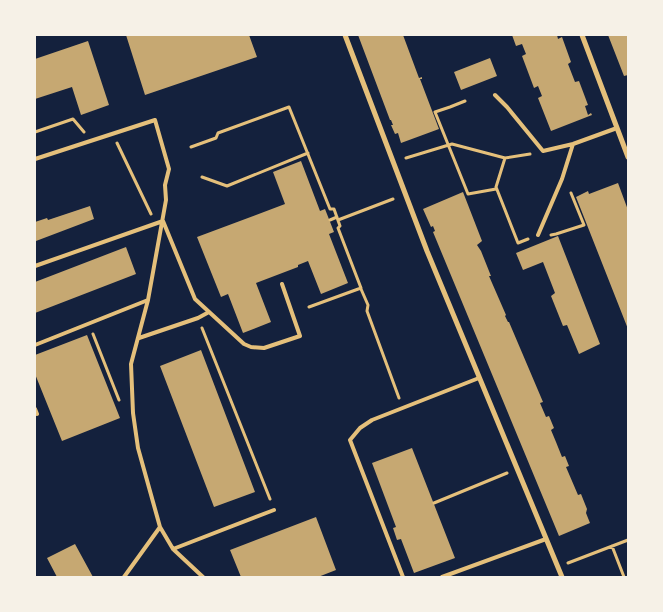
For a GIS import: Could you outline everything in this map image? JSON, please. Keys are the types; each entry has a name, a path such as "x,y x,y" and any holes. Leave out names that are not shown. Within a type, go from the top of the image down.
{"street":[{"path":"345,35 405,194 562,577"},
{"path":"582,35 628,157"}],"lane":[{"path":"495,96 507,107 543,151 573,144 617,128"},
{"path":"35,159 155,120 169,170 165,185 166,200 163,221 148,300 131,364 133,412 140,456 160,527 173,549 203,577"},
{"path":"538,235 562,179 573,144"},
{"path":"35,266 163,221"},
{"path":"163,221 195,299 244,344 251,347 264,348 300,336 282,284"},
{"path":"35,346 148,300"},
{"path":"139,338 198,318 209,312"},
{"path":"403,577 350,440 366,423 479,378"},
{"path":"173,549 274,510"},
{"path":"124,577 160,527"},
{"path":"442,577 546,539"}],"path":[{"path":"465,100 450,108 435,112 468,194 496,189"},
{"path":"191,147 216,138 218,132 289,107 330,209 334,209 340,226 338,228 368,305 367,311 402,408"},
{"path":"35,132 73,119 92,140"},
{"path":"112,134 155,223"},
{"path":"402,160 452,144 505,158 543,151"},
{"path":"202,178 227,186 308,153"},
{"path":"505,158 496,189 518,243 538,235 556,234 584,225 571,193"},
{"path":"330,220 405,194"},
{"path":"309,307 361,288"},
{"path":"198,318 274,510"},
{"path":"89,324 122,407"},
{"path":"434,503 517,469"},
{"path":"570,563 628,540"},
{"path":"612,546 624,577"}],"building":[{"path":"126,35 249,35 257,57 145,95"},
{"path":"358,35 403,35 419,78 422,77 420,79 439,129 401,143 398,133 395,134 391,125 393,125"},
{"path":"512,35 557,35 558,39 562,37 571,62 568,64 575,82 579,81 588,105 585,106 588,115 591,113 592,115 551,131 538,98 542,96 538,86 534,88 522,56 526,54 522,44 516,46"},
{"path":"608,35 628,35 628,75 624,76"},
{"path":"88,41 109,105 81,115 72,87 35,99 35,59"},
{"path":"490,58 497,76 461,90 454,72"},
{"path":"301,161 320,211 325,209 334,232 329,234 348,283 321,294 308,261 298,265 298,267 256,283 271,322 243,333 228,294 221,297 197,237 285,204 273,172"},
{"path":"618,183 628,210 628,329 576,197 588,191 589,194"},
{"path":"463,192 482,241 477,245 491,276 489,276 543,402 540,403 546,417 549,416 554,428 551,430 562,457 565,456 569,466 566,467 578,495 581,494 587,509 586,513 590,523 559,536 433,232 435,231 433,226 431,227 423,209"},
{"path":"90,206 94,219 36,241 35,222 47,218 48,220"},
{"path":"558,236 600,344 579,354 567,325 563,326 551,296 555,293 543,262 523,270 516,253"},
{"path":"126,247 136,274 35,313 35,282"},
{"path":"87,335 120,418 62,441 35,374 35,355"},
{"path":"201,350 255,492 214,507 160,366"},
{"path":"412,448 455,558 414,573 401,539 397,540 393,528 396,527 372,463"},
{"path":"316,517 336,570 318,577 241,577 230,550"},
{"path":"75,544 93,577 57,577 47,558"}]}
